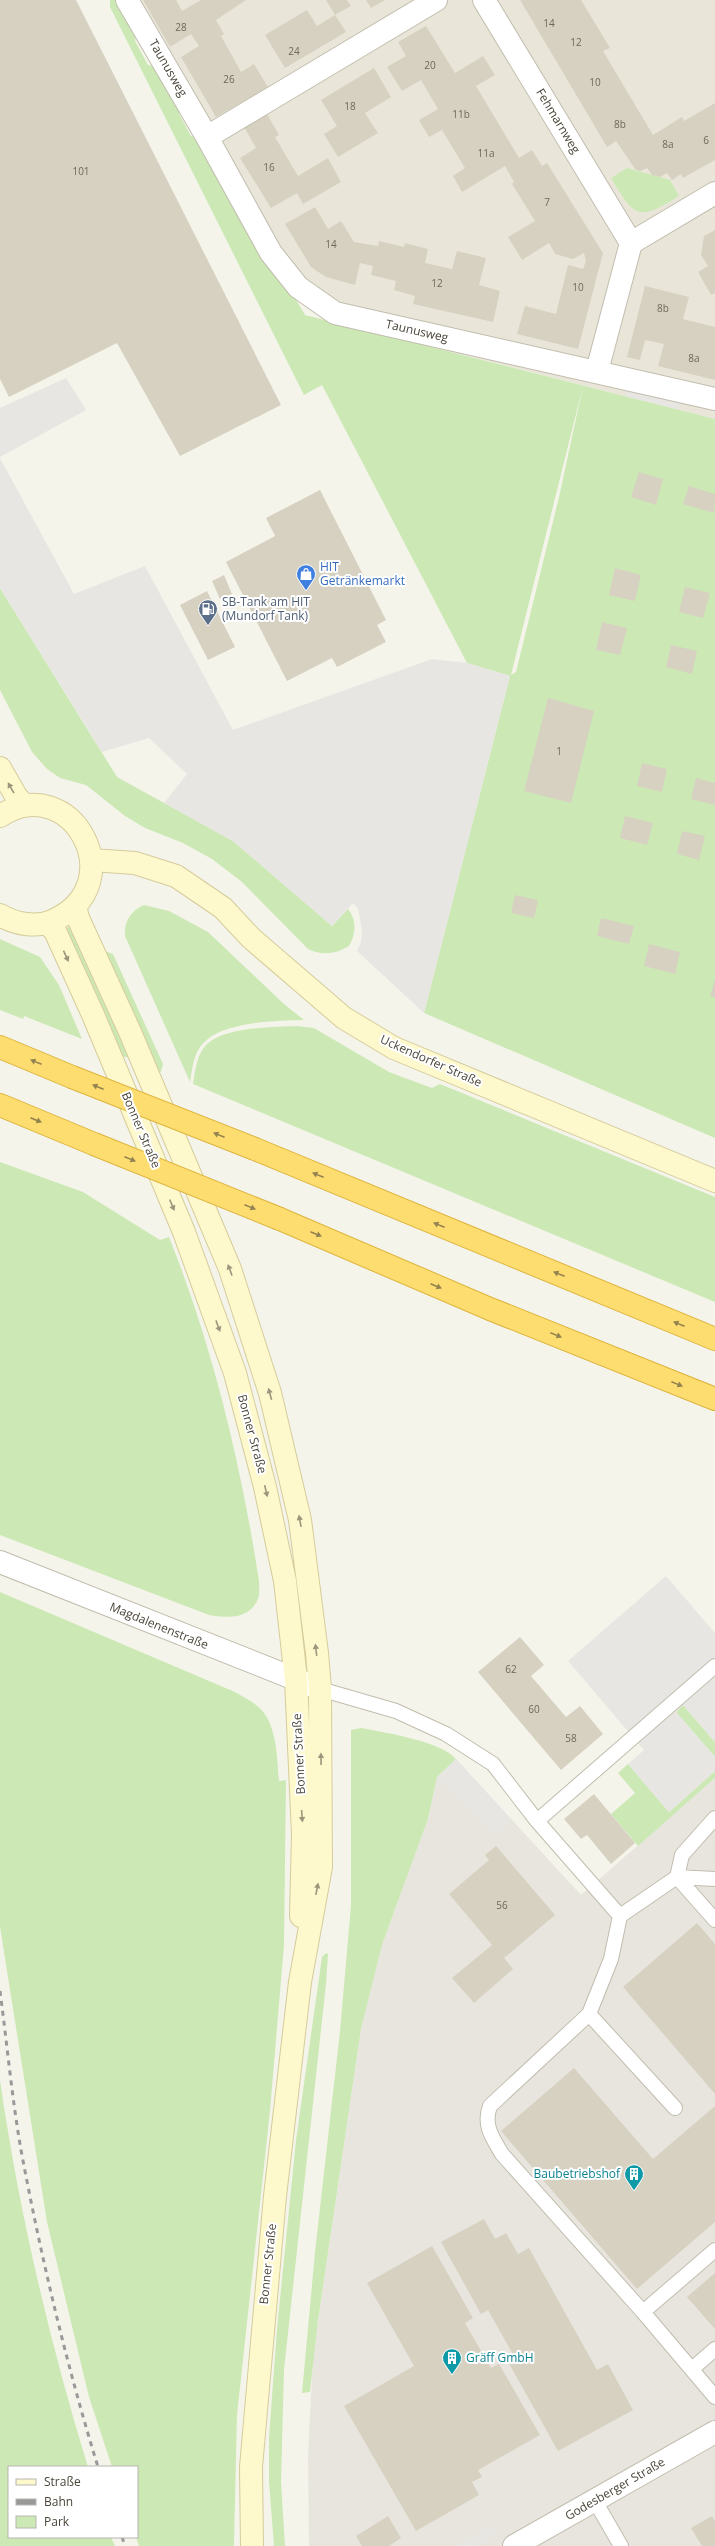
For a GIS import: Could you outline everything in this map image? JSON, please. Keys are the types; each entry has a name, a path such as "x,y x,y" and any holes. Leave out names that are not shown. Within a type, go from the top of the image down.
{"highway":[{"path":"0,1047 72,1077 256,1149 715,1339"},
{"path":"0,1105 280,1219 490,1309 715,1399"}],"street":[{"name":"Taunusweg","path":"128,0 207,137 271,253 298,287 335,313 597,371 715,399"},
{"path":"207,137 436,0"},
{"name":"Fehmarnweg","path":"484,0 631,242"},
{"path":"597,371 631,242 715,193"},
{"path":"0,768 16,796 25,806"},
{"path":"0,816 25,806 52,808 64,814 83,834 92,860 88,885 75,906 62,916 47,923 18,923 0,915"},
{"name":"Uckendorfer Straße","path":"92,860 135,863 176,876 223,908 257,943 344,1018 394,1048 715,1181"},
{"name":"Bonner Straße","path":"75,906 78,918 148,1073 230,1269 270,1393 300,1520 320,1689 321,1867 300,1982 275,2196 250,2467 252,2546"},
{"name":"Bonner Straße","path":"47,923 55,931 94,1017 184,1232 235,1373 265,1487 285,1581 296,1679 303,1835 300,1982"},
{"name":"Magdalenenstraße","path":"0,1562 320,1689"},
{"name":"Godesberger Straße","path":"514,2546 715,2432"}],"lane":[{"path":"537,1822 715,1666"},
{"path":"320,1689 396,1711 446,1734 493,1764 537,1822 620,1916"},
{"path":"677,1876 682,1855 715,1818"},
{"path":"677,1876 715,1920"},
{"path":"715,1879 677,1876 620,1916 611,1959 589,2014 490,2106 486,2116 488,2132 502,2154 643,2312 715,2397"},
{"path":"589,2014 675,2108"},
{"path":"643,2312 715,2250"},
{"path":"692,2369 715,2349"},
{"path":"594,2501 622,2546"}],"shaded area":[{"path":"132,0 715,0 715,419 323,319 297,279"},
{"path":"66,378 86,410 0,457 0,408"},
{"path":"628,385 681,398 678,409 625,396"},
{"path":"0,458 74,594 145,566 233,730 432,659 467,663 510,676 424,1013 357,951 361,942 362,930 358,909 353,903 332,926 233,841 164,803 187,774 149,738 102,752 0,588"},
{"path":"666,1576 715,1633 715,1742 683,1705 676,1712 715,1757 715,1771 669,1812 628,1764 644,1750 568,1661"},
{"path":"456,1759 581,1895 715,1778 715,2546 309,2546 308,2455 313,2356 361,2029 382,1945 428,1819 437,1777"},
{"path":"456,1759 512,1820 494,1836 437,1777"},
{"path":"491,2526 501,2533 477,2546 454,2546"}],"green space":[{"path":"110,0 118,0 137,33 135,41 148,65 158,67 179,102 179,114 191,136 201,139 305,315 715,419 715,1138 424,1013 510,676 467,663 322,385 304,395 110,7","holes":["583,386 559,497 516,672 511,675"]},
{"path":"627,168 670,180 679,196 655,210 639,212 626,202 611,178"},
{"path":"0,588 117,777 233,841 332,926 348,909 354,922 353,937 349,946 339,951 329,953 318,953 308,949 242,882 212,859 183,843 145,828 125,816 86,785 60,778 47,769 32,752 0,690"},
{"path":"144,905 169,911 208,932 284,1004 304,1020 248,1024 233,1027 208,1038 200,1047 196,1055 190,1082 125,936 129,918 135,910"},
{"path":"70,926 130,1058 121,1056 64,929"},
{"path":"0,939 40,957 59,985 82,1039 24,1016 23,1019 0,1010"},
{"path":"102,950 113,954 163,1064 161,1072 155,1070"},
{"path":"297,1026 314,1028 389,1072 432,1088 440,1084 715,1197 715,1302 193,1084 197,1062 201,1052 207,1044 215,1038 237,1031 250,1029"},
{"path":"0,1162 83,1192 160,1240 169,1237 185,1279 212,1363 224,1406 244,1493 259,1581 259,1597 249,1611 230,1617 209,1615 0,1535"},
{"path":"0,1592 235,1692 251,1701 263,1712 272,1729 275,1740 279,1781 286,1780 284,1945 270,2111 237,2415 234,2546 139,2546 136,2538 138,2538 138,2466 112,2466 89,2397 47,2222 0,1927"},
{"path":"683,1705 715,1742 715,1757 676,1712"},
{"path":"361,1728 397,1735 426,1743 449,1753 456,1759 437,1777 428,1819 382,1945 361,2029 318,2321 310,2392 302,2393 315,2252 340,2031 351,1905 351,1730"},
{"path":"628,1764 669,1812 715,1771 715,1778 638,1846 611,1814 635,1793 618,1773"},
{"path":"326,1953 328,1954 326,1984 284,2370 281,2481 285,2546 274,2546 269,2482 269,2437 277,2329 296,2140 322,1957"},
{"path":"0,2080 16,2178 36,2275 60,2371 88,2466 8,2466 8,2538 111,2538 115,2546 0,2546"}],"building":[{"path":"0,0 76,0 281,405 180,456 117,343 9,397 0,379"},
{"path":"143,0 176,0 182,11 201,0 246,0 216,20 224,34 221,36 241,72 254,64 268,87 216,117 181,57 199,46 191,34 170,47"},
{"path":"326,0 347,0 351,6 335,15"},
{"path":"366,0 385,0 371,8"},
{"path":"520,0 581,0 610,48 603,51 653,135 682,117 684,121 715,103 715,160 683,178 681,174 672,180 667,173 660,177 652,175 647,168 640,171 636,170 616,141 607,147"},
{"path":"307,10 317,26 335,15 346,32 285,68 265,35"},
{"path":"426,26 455,73 483,56 495,75 476,86 519,158 532,150 542,166 547,163 603,253 578,349 517,334 525,306 556,314 568,265 583,269 586,261 584,253 573,259 555,254 549,243 522,260 508,237 535,221 512,184 514,182 505,166 462,192 453,176 465,168 442,130 429,137 419,120 438,109 421,80 402,91 387,67 406,56 398,42"},
{"path":"374,68 391,97 365,113 378,133 338,157 324,134 337,126 321,100"},
{"path":"267,114 279,135 275,137 298,176 328,158 341,182 303,204 297,193 271,208 240,158 256,148 244,127"},
{"path":"315,207 328,229 341,221 354,242 378,246 379,241 404,247 405,243 428,249 425,263 452,269 457,251 486,258 479,285 500,291 493,322 413,304 415,296 394,290 396,281 371,275 373,266 360,263 355,285 326,277 311,267 285,224"},
{"path":"715,230 715,293 711,295 698,272 708,266 701,255 704,236"},
{"path":"645,286 689,297 683,319 715,327 715,380 658,366 664,344 645,340 640,360 627,357"},
{"path":"639,472 663,479 656,505 631,497"},
{"path":"689,486 715,494 714,513 683,504"},
{"name":"HIT Getränkemarkt","path":"320,490 386,620 377,625 386,642 337,667 332,658 287,681 226,562 275,536 266,518"},
{"path":"615,568 641,575 635,601 609,595"},
{"path":"224,575 232,594 220,599 212,581"},
{"path":"685,587 710,593 703,618 679,612"},
{"path":"207,591 235,647 208,660 180,605"},
{"path":"602,622 627,628 620,655 596,650"},
{"path":"671,645 697,651 692,674 666,667"},
{"path":"548,698 594,711 571,803 524,791"},
{"path":"642,763 667,769 662,792 637,786"},
{"path":"696,778 715,783 715,805 691,799"},
{"path":"625,816 653,823 647,845 620,838"},
{"path":"682,831 705,836 699,860 677,854"},
{"path":"515,895 538,900 534,918 511,913"},
{"path":"601,918 634,926 629,944 597,936"},
{"path":"649,944 680,952 675,974 644,966"},
{"path":"715,979 715,998 710,996"},
{"path":"520,1637 544,1665 531,1676 566,1717 580,1706 603,1734 561,1770 478,1672"},
{"path":"594,1794 635,1843 611,1864 587,1835 581,1839 564,1819"},
{"path":"496,1846 555,1915 504,1958 513,1969 474,2003 452,1978 492,1945 449,1894 489,1860 485,1855"},
{"path":"697,1923 715,1944 715,2094 623,1987"},
{"name":"Baubetriebshof","path":"574,2068 653,2159 715,2106 715,2222 637,2289 501,2131"},
{"path":"484,2219 495,2239 506,2233 518,2254 529,2248 597,2370 608,2364 633,2410 558,2451 507,2360 514,2356 488,2310 481,2314 441,2242"},
{"name":"Gräff GmbH","path":"432,2246 473,2318 465,2323 491,2368 499,2364 540,2435 478,2470 482,2477 472,2482 479,2495 416,2531 344,2406 414,2366 367,2283"},
{"path":"715,2273 715,2329 687,2297"},
{"path":"388,2516 401,2538 389,2546 362,2546 356,2536"},
{"path":"712,2516 715,2521 715,2546 702,2546 691,2528"}],"railway":[{"path":"0,1991 15,2111 29,2190 65,2349 98,2466"},
{"path":"122,2538 125,2546"}],"place":[{"name":"HIT Getränkemarkt","path":"306,591"},
{"name":"SB-Tank am HIT (Mundorf Tank)","path":"208,626"},
{"name":"Baubetriebshof","path":"634,2191"},
{"name":"Gräff GmbH","path":"452,2375"}]}
